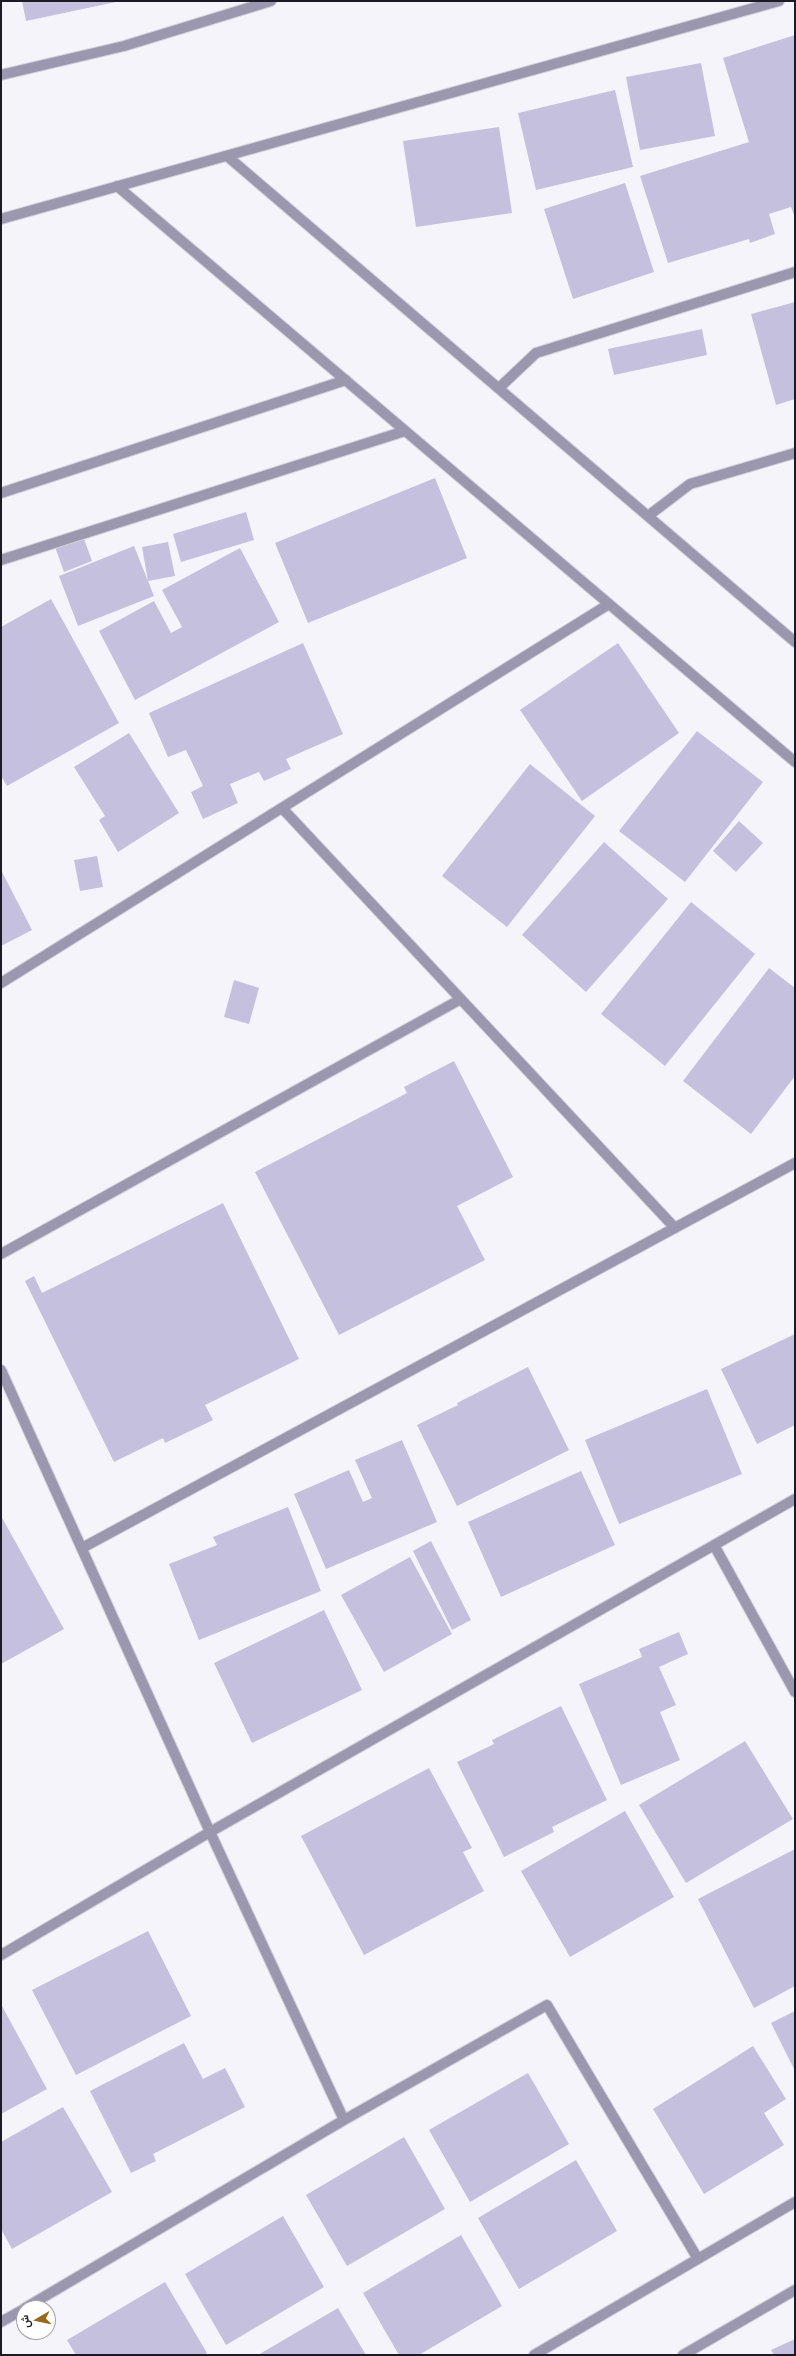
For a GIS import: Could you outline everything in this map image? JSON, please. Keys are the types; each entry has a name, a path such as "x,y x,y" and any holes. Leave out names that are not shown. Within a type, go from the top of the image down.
{"street":[{"path":"1,75 124,46 271,1"},
{"path":"1,219 779,1"},
{"path":"227,156 795,642"},
{"path":"117,186 795,762"},
{"path":"498,388 536,353 795,272"},
{"path":"1,493 346,380"},
{"path":"1,560 405,431"},
{"path":"648,516 690,484 795,453"},
{"path":"1,983 609,604"},
{"path":"282,808 675,1228"},
{"path":"1,1254 461,999"},
{"path":"82,1548 795,1163"},
{"path":"1,1370 210,1832 344,2120"},
{"path":"1,1955 210,1832 795,1499"},
{"path":"714,1545 795,1692"},
{"path":"39,2300 344,2120 547,2005 698,2259"},
{"path":"534,2355 795,2202"},
{"path":"683,2355 795,2290"},
{"path":"1,2322 16,2313"}],"building":[{"path":"22,1 116,1 116,2 26,21"},
{"path":"795,35 795,218 791,207 769,214 775,234 750,243 749,239 668,263 640,176 749,142 723,58"},
{"path":"701,63 715,136 640,150 626,77"},
{"path":"615,90 633,167 536,190 518,113"},
{"path":"499,127 512,213 416,227 403,141"},
{"path":"625,183 654,272 573,299 544,209"},
{"path":"795,302 795,399 776,405 751,314"},
{"path":"702,329 707,355 614,375 608,349"},
{"path":"435,478 467,558 308,623 275,543"},
{"path":"246,512 254,540 181,562 173,534"},
{"path":"83,536 92,561 64,572 55,547"},
{"path":"168,542 175,576 148,581 142,547"},
{"path":"134,546 154,596 78,626 59,576"},
{"path":"240,548 279,622 135,700 99,631 154,601 171,633 182,627 162,590"},
{"path":"51,599 119,723 7,786 1,776 1,627"},
{"path":"303,643 343,734 286,759 291,769 264,781 259,772 230,784 238,803 203,819 191,792 203,786 186,750 168,757 149,713"},
{"path":"618,643 679,733 582,801 520,710"},
{"path":"697,731 763,782 685,882 619,831"},
{"path":"129,733 179,813 118,852 99,820 105,816 74,767"},
{"path":"530,764 595,816 507,927 442,876"},
{"path":"739,821 763,843 736,872 713,851"},
{"path":"604,842 668,899 586,992 522,935"},
{"path":"97,856 103,887 80,891 74,860"},
{"path":"1,870 32,930 1,946"},
{"path":"691,902 755,954 665,1066 601,1014"},
{"path":"769,968 795,988 795,1076 751,1134 683,1081"},
{"path":"234,980 259,988 249,1024 224,1017"},
{"path":"454,1061 513,1177 457,1206 485,1260 339,1335 255,1172 407,1093 404,1087"},
{"path":"223,1203 299,1359 205,1405 213,1420 165,1443 163,1438 114,1462 25,1281 34,1276 42,1293"},
{"path":"795,1334 795,1425 757,1444 721,1369"},
{"path":"528,1367 569,1450 457,1506 417,1425 458,1405 457,1403"},
{"path":"707,1389 742,1474 619,1524 585,1440"},
{"path":"402,1440 437,1522 326,1569 294,1494 349,1470 363,1502 372,1498 355,1460"},
{"path":"581,1471 615,1545 501,1597 468,1522"},
{"path":"288,1507 321,1591 199,1640 169,1564 217,1545 213,1537"},
{"path":"1,1516 64,1629 1,1664"},
{"path":"431,1541 471,1620 452,1630 413,1551"},
{"path":"410,1557 452,1634 384,1672 341,1595"},
{"path":"324,1610 362,1690 252,1743 214,1663"},
{"path":"679,1632 688,1654 659,1667 676,1705 660,1712 680,1760 621,1785 579,1684 642,1657 639,1649"},
{"path":"561,1706 607,1800 552,1827 554,1832 504,1857 457,1762 494,1744 492,1740"},
{"path":"745,1741 793,1819 686,1883 639,1805"},
{"path":"429,1768 472,1848 463,1852 484,1891 364,1955 301,1836"},
{"path":"625,1811 674,1897 570,1957 521,1871"},
{"path":"795,1849 795,1986 754,2008 698,1899"},
{"path":"148,1931 191,2016 76,2075 32,1990"},
{"path":"2,2006 47,2089 1,2114 1,2007"},
{"path":"795,2011 795,2071 771,2023"},
{"path":"184,2043 203,2079 225,2068 245,2107 153,2154 156,2161 131,2173 90,2091"},
{"path":"753,2046 786,2099 764,2113 784,2145 704,2194 653,2109"},
{"path":"528,2073 569,2144 470,2202 429,2130"},
{"path":"63,2107 112,2192 12,2249 1,2229 1,2142"},
{"path":"404,2137 445,2209 347,2266 306,2195"},
{"path":"576,2160 617,2231 519,2289 478,2218"},
{"path":"283,2216 324,2287 226,2345 185,2274"},
{"path":"461,2235 502,2306 419,2355 399,2355 363,2293"},
{"path":"165,2282 207,2353 204,2355 76,2355 67,2340"},
{"path":"338,2308 366,2355 258,2355"},
{"path":"795,2339 795,2355 774,2355 771,2350"}]}
